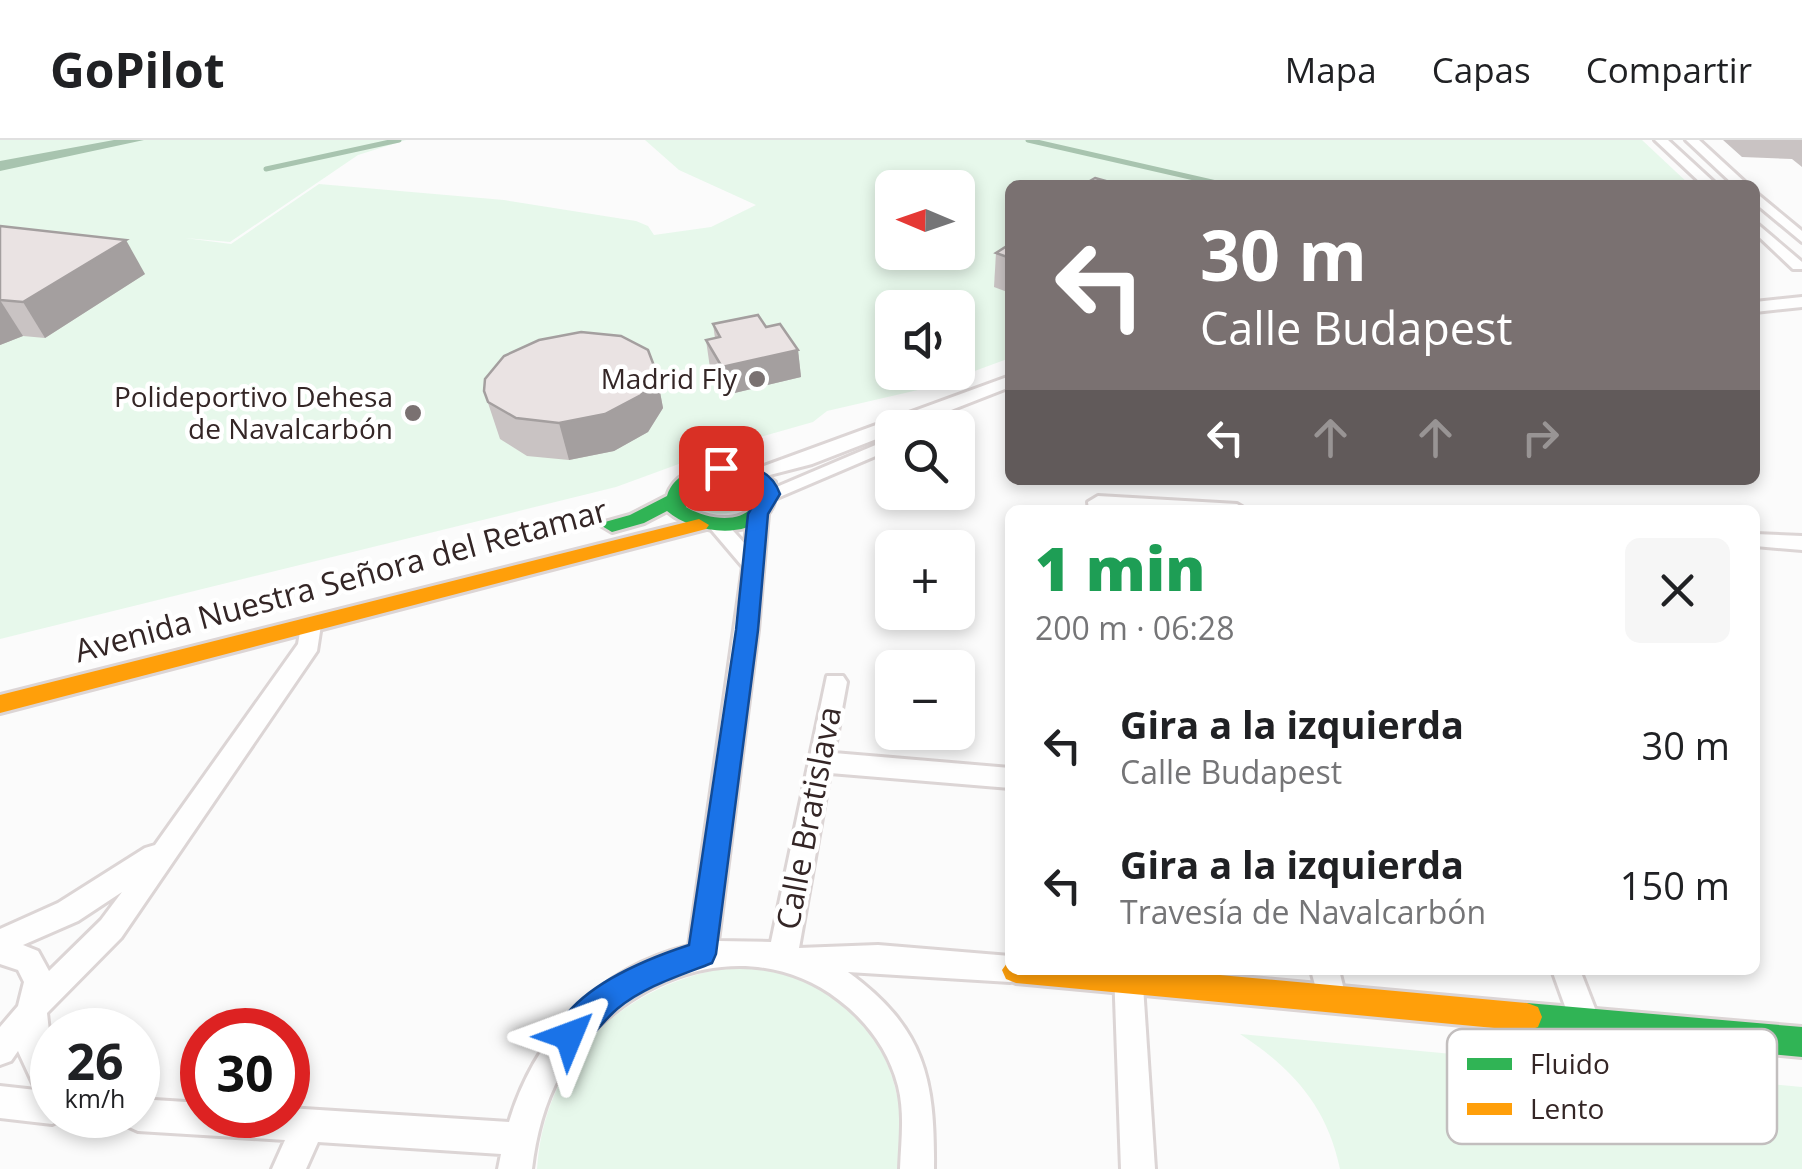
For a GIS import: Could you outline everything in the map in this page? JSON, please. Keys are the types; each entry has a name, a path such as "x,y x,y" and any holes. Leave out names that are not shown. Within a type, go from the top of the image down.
{"street":[{"path":"1662,140 1705,180"},
{"path":"1692,140 1736,180"},
{"path":"1760,200 1802,238"},
{"path":"1760,230 1800,265 1788,276 1797,288 1760,296"},
{"path":"1760,306 1802,302"},
{"path":"754,473 805,460 1005,383"},
{"path":"975,411 1005,399"},
{"path":"709,526 748,520 764,504 875,451"},
{"path":"702,954 766,482 754,473 733,468 706,470 683,482 674,500 676,510 709,526 752,564"},
{"name":"Avenida Nuestra Señora del Retamar","path":"0,684 610,526 674,500"},
{"name":"Avenida Nuestra Señora del Retamar","path":"0,704 709,526"},
{"path":"1760,540 1802,543"},
{"path":"33,1008 111,929 308,645 310,626"},
{"name":"Calle Bratislava","path":"792,957 819,762 835,682"},
{"path":"819,762 1005,778"},
{"path":"0,942 68,912 166,849"},
{"path":"310,1126 517,1154 538,1084 569,1036 608,998 654,970 702,954 743,950 792,957 878,958 1005,969"},
{"path":"0,951 28,960 39,981 32,1008"},
{"path":"792,957 844,982 880,1016 906,1061 918,1114 917,1169"},
{"path":"1138,1169 1128,975 1328,984 1586,1024 1646,1029"},
{"path":"1568,975 1586,1024"},
{"path":"0,1050 30,1012"},
{"path":"1777,1040 1802,1042"},
{"path":"0,1102 30,1105"},
{"path":"289,1169 303,1138"}],"green space":[{"name":"Polideportivo Dehesa de Navalcarbón","path":"0,140 406,140 358,155 230,242 185,238 231,244 319,184 504,200 636,221 648,226 654,235 711,227 756,205 679,170 645,140 1642,140 1685,180 1005,180 1005,360 975,371 975,290 875,290 875,390 918,390 827,411 813,422 728,446 616,487 0,639"},
{"path":"724,480 747,486 750,501 723,514 696,504 701,488"},
{"path":"731,967 800,977 827,990 868,1030 894,1082 900,1111 898,1169 537,1169 543,1129 555,1093 573,1060 596,1032 624,1009 657,990"},
{"path":"1240,1034 1447,1054 1447,1144 1777,1144 1777,1085 1802,1087 1802,1169 1340,1169 1316,1108 1276,1061"}],"building":[{"path":"0,226 126,240 23,302 0,300"},
{"path":"758,315 766,327 780,324 798,350 722,367 706,340 720,337 713,324"},
{"path":"581,332 621,336 648,350 656,371 641,395 605,414 559,423 516,418 488,402 485,379 504,356 539,340"}],"waterway":[{"path":"0,166 137,140"},
{"path":"266,169 399,140"},
{"path":"1028,140 1203,180"}],"traffic: fast":[{"path":"721,468 744,469 766,482 768,498 763,510 752,519 722,525 689,518 676,510 677,491 694,475 721,468"},
{"path":"612,526 637,519 674,500"},
{"path":"1527,1017 1659,1029"},
{"path":"1777,1040 1802,1042"}],"traffic: slow":[{"path":"0,704 699,525"},
{"path":"1070,975 1527,1017"}],"place":[{"name":"Madrid Fly","path":"757,379"},
{"name":"Polideportivo Dehesa de Navalcarbón","path":"413,413"}],"route":[{"path":"569,1036 608,998 654,970 702,954 747,630 758,514 770,494 766,482 754,473 721,468"}]}
